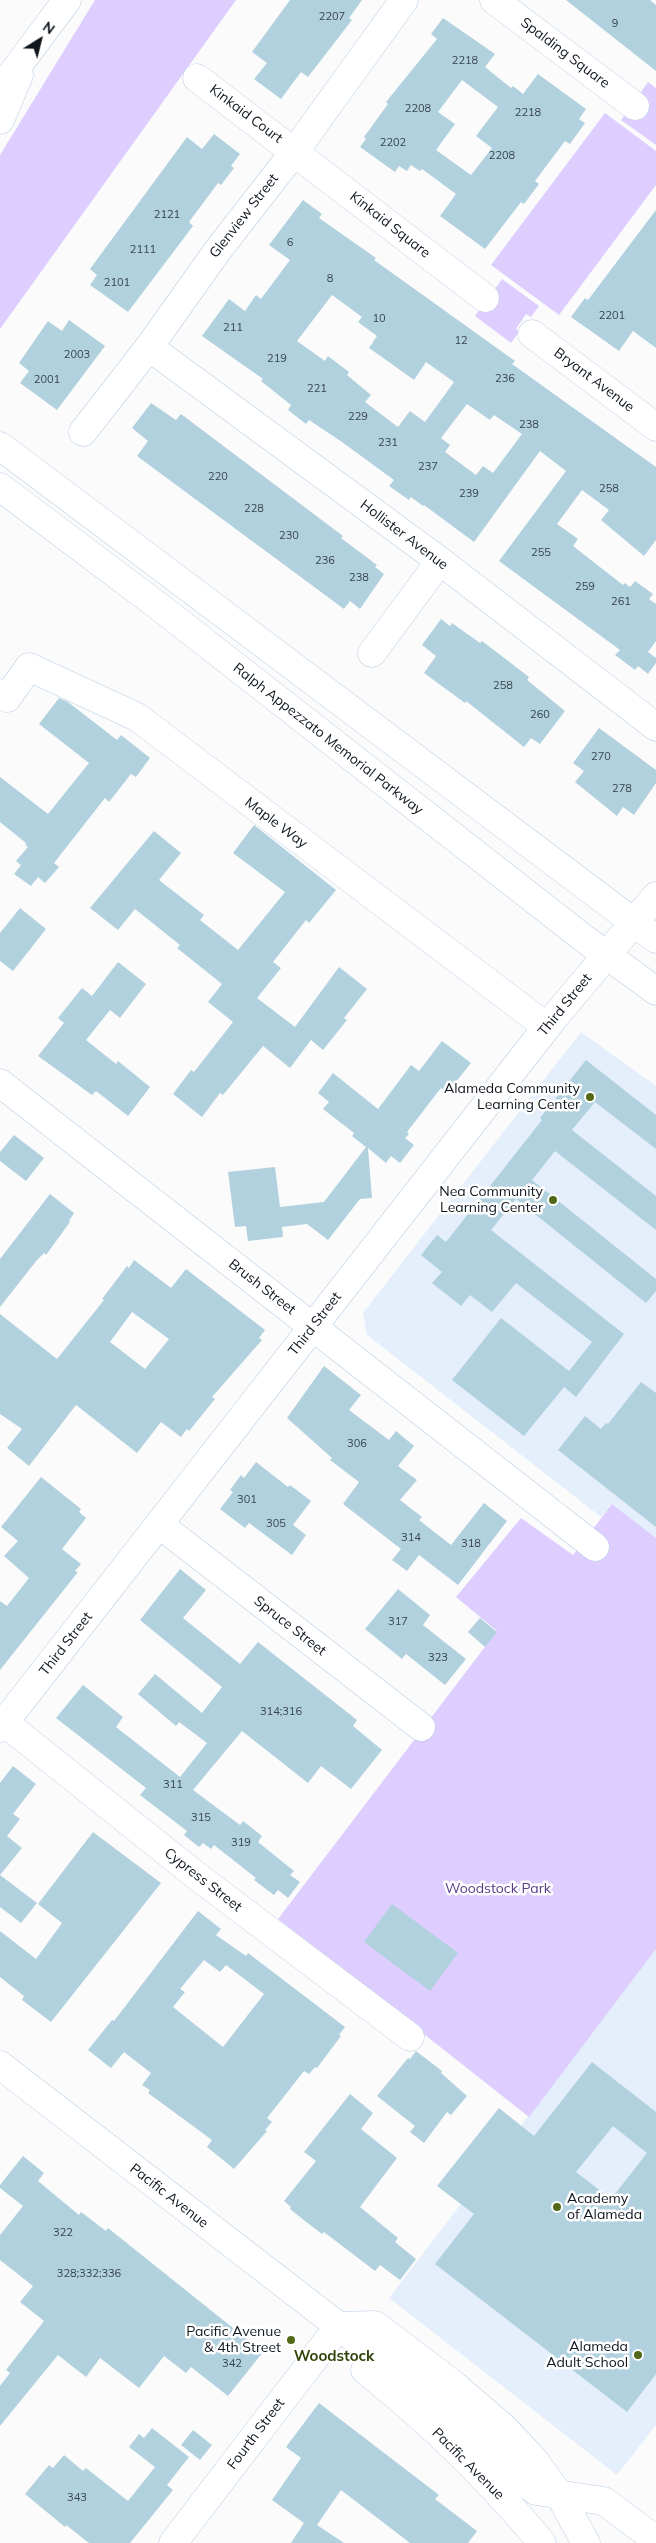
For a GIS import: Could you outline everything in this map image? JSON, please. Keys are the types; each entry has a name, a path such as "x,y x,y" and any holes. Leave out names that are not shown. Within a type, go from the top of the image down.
{"street":[{"path":"0,90 67,0"},
{"name":"Glenview Street","path":"83,432 149,347 218,250 295,151 404,0"},
{"name":"Spalding Square","path":"494,0 635,106"},
{"path":"0,120 27,55"},
{"name":"Kinkaid Court","path":"197,78 295,151"},
{"name":"Kinkaid Square","path":"295,151 485,298"},
{"name":"Bryant Avenue","path":"532,334 656,427"},
{"name":"Hollister Avenue","path":"149,347 440,561 656,727"},
{"path":"0,430 176,562 180,584"},
{"path":"0,446 180,584 632,923 656,939"},
{"name":"Ralph Appezzato Memorial Parkway","path":"0,487 161,608 606,955 656,991"},
{"path":"372,653 440,561"},
{"name":"Maple Way","path":"0,693 6,698 30,667 137,717 547,1027"},
{"name":"Third Street","path":"1,1723 160,1525 547,1027 656,896"},
{"name":"Brush Street","path":"0,1083 595,1547"},
{"name":"Spruce Street","path":"160,1525 421,1727"},
{"name":"Cypress Street","path":"1,1723 410,2037"},
{"name":"Pacific Avenue","path":"0,2065 339,2326 345,2354 432,2427 520,2517 542,2543"},
{"path":"339,2326 448,2412 513,2474 536,2490 560,2496 604,2501 656,2540"},
{"name":"Fourth Street","path":"173,2543 339,2326"},
{"path":"560,2496 586,2543"}],"shaded area":[{"name":"Nea Community Learning Center","path":"581,1032 656,1086 656,1538 612,1504 601,1517 367,1335 363,1313"},
{"name":"Academy of Alameda","path":"656,1949 656,2425 617,2475 389,2298"}],"green space":[{"path":"95,0 236,0 0,329 0,155"},
{"path":"648,82 656,88 656,145 621,120"},
{"path":"605,113 656,151 656,185 559,315 491,265"},
{"path":"502,279 539,306 531,317 526,314 516,329 519,332 511,343 475,316 483,305 486,307 498,292 495,289"},
{"name":"Woodstock Park","path":"612,1504 656,1538 656,1949 529,2117 278,1919 497,1631 456,1597 521,1518 573,1555"}],"building":[{"path":"290,0 362,0 349,18 352,20 308,77 301,72 281,99 254,79 267,63 252,52"},
{"path":"566,0 650,0 656,5 656,71"},
{"path":"443,18 495,54 485,67 511,88 513,86 523,94 538,74 586,109 579,119 585,123 570,144 565,141 535,181 539,184 524,204 521,202 485,249 440,216 456,194 422,169 420,171 411,165 407,171 399,166 395,172 360,147 366,139 364,137 388,104 386,102 437,39 431,34","holes":["462,80 498,107 476,136 492,148 471,175 436,150 455,124 438,112"]},
{"path":"214,134 240,154 231,166 234,168 221,185 218,183 189,222 193,226 128,312 90,285 97,275 90,269 187,137 202,149"},
{"path":"303,200 322,214 319,218 376,258 374,260 515,361 512,364 656,467 656,540 644,556 601,520 609,510 582,490 557,524 578,539 573,546 623,585 625,583 630,587 635,581 653,594 649,599 656,604 656,641 648,652 656,658 656,663 648,674 638,666 635,670 615,655 620,650 499,561 566,471 540,451 474,542 424,505 411,497 409,500 389,486 394,480 342,442 309,420 306,424 288,410 291,405 261,381 263,379 202,336 229,299 245,311 256,295 261,299 290,260 269,245","holes":["332,295 362,317 358,322 377,336 369,348 414,380 426,362 454,382 425,422 410,411 398,427 365,402 371,395 347,375 349,372 328,356 325,361 297,341","467,404 490,420 494,415 522,434 493,473 483,466 476,475 445,452 450,445 441,438"]},
{"path":"656,210 656,348 633,331 619,351 571,317 585,298 588,300"},
{"path":"69,320 105,346 57,410 20,383 29,371 19,363 48,321 62,331"},
{"path":"151,403 176,420 181,414 343,536 341,538 377,565 375,567 384,574 360,609 350,601 344,609 137,456 148,441 132,428"},
{"path":"441,619 450,626 452,623 480,643 482,641 529,677 527,680 565,711 540,744 531,738 524,747 466,701 465,703 424,673 436,656 422,645"},
{"path":"59,698 68,702 117,740 121,735 150,758 136,777 131,774 109,802 105,798 54,863 59,867 45,883 38,877 31,886 14,874 21,865 16,861 28,847 26,843 0,822 0,777 48,814 89,763 39,724"},
{"path":"599,728 656,770 656,783 634,815 623,807 617,816 575,782 584,771 573,763"},
{"path":"254,825 336,890 309,923 306,920 273,962 281,968 257,998 295,1027 339,967 367,989 344,1018 347,1020 323,1050 311,1040 290,1068 263,1046 223,1095 220,1093 202,1117 173,1094 191,1070 194,1072 233,1022 208,1002 222,984 177,948 180,945 135,909 118,930 90,908 154,831 181,853 159,880 204,915 200,920 238,950 285,892 233,853"},
{"path":"20,908 46,929 13,971 0,961 0,933"},
{"path":"118,962 146,984 120,1018 110,1010 86,1040 116,1064 118,1061 150,1087 128,1116 96,1091 92,1095 38,1056 64,1023 58,1018 82,988 92,996"},
{"path":"442,1041 471,1063 447,1093 441,1088 407,1132 409,1134 405,1138 414,1145 400,1163 391,1156 386,1163 368,1148 372,1198 360,1199 328,1240 307,1224 282,1227 283,1237 248,1241 246,1226 235,1227 228,1172 275,1167 280,1207 324,1202 366,1147 352,1136 354,1133 323,1109 329,1102 318,1093 333,1073 378,1109 411,1065 419,1071"},
{"path":"586,1060 656,1115 656,1149 595,1102 572,1130 656,1196 656,1230 555,1151 532,1180 656,1279 656,1291 646,1303 516,1199 491,1230 624,1334 576,1397 564,1387 524,1436 452,1380 501,1318 569,1371 592,1342 516,1283 492,1312 470,1295 461,1306 432,1283 442,1272 421,1255 437,1235 446,1242 542,1120 540,1118"},
{"path":"14,1135 44,1158 26,1181 0,1161 0,1152"},
{"path":"50,1194 74,1213 70,1222 46,1255 44,1253 37,1260 0,1307 0,1259"},
{"path":"134,1260 171,1288 186,1269 265,1330 259,1338 262,1340 212,1397 215,1399 189,1431 187,1429 181,1437 161,1422 137,1453 76,1405 29,1466 7,1448 22,1429 0,1414 0,1314 57,1359 104,1300 102,1299 127,1266 129,1268","holes":["132,1312 169,1339 145,1369 110,1342"]},
{"path":"324,1366 361,1395 349,1410 389,1440 396,1431 414,1446 398,1466 417,1480 400,1500 422,1517 419,1520 451,1545 484,1503 507,1521 458,1585 419,1555 407,1571 392,1560 401,1549 343,1504 359,1482 330,1460 332,1458 287,1418"},
{"path":"641,1382 656,1393 656,1527 558,1450 585,1416 601,1429 606,1423 608,1424"},
{"path":"256,1462 288,1487 290,1485 311,1501 293,1525 306,1535 292,1555 249,1523 245,1528 220,1509 233,1492 230,1490 241,1475 244,1478"},
{"path":"41,1477 81,1509 79,1512 86,1518 62,1549 81,1564 75,1571 78,1572 0,1670 0,1601 7,1606 29,1578 4,1556 18,1541 1,1527"},
{"path":"180,1569 206,1590 183,1618 240,1664 258,1642 357,1720 353,1726 382,1750 351,1789 321,1766 308,1783 242,1731 193,1790 240,1825 243,1821 262,1836 258,1842 294,1871 290,1875 300,1882 288,1898 278,1890 274,1895 254,1880 256,1878 214,1845 211,1849 203,1843 199,1847 184,1835 187,1831 140,1795 146,1788 56,1718 83,1685 123,1717 116,1727 180,1777 207,1743 179,1722 176,1726 138,1694 155,1674 202,1713 222,1687 140,1620"},
{"path":"398,1589 430,1615 423,1625 466,1659 445,1685 406,1654 402,1659 365,1629"},
{"path":"480,1618 497,1632 485,1647 468,1632"},
{"path":"13,1766 36,1784 13,1814 20,1819 7,1836 22,1848 0,1875 0,1783"},
{"path":"93,1832 161,1883 51,2022 22,2000 24,1996 0,1977 0,1931 36,1959 62,1923 38,1904"},
{"path":"0,1875 37,1903 21,1923 0,1907"},
{"path":"392,1904 458,1953 430,1991 364,1942"},
{"path":"198,1911 221,1929 216,1935 246,1956 248,1953 345,2027 339,2035 341,2036 317,2068 315,2067 309,2074 304,2071 267,2118 272,2122 265,2130 267,2131 234,2169 207,2147 212,2140 148,2093 150,2090 142,2085 151,2073 124,2052 111,2068 88,2050 112,2020 114,2021","holes":["204,1960 220,1972 226,1965 264,1994 223,2047 173,2007 185,1992 180,1989"]},
{"path":"416,2051 442,2071 441,2073 467,2096 451,2115 447,2112 424,2143 410,2132 415,2126 377,2096"},
{"name":"Academy of Alameda","path":"592,2062 656,2112 656,2374 627,2412 435,2264 474,2214 437,2186 499,2108 534,2136","holes":["613,2126 647,2153 611,2199 576,2172"]},
{"path":"350,2094 373,2113 361,2129 397,2158 360,2207 398,2238 395,2242 416,2259 400,2280 380,2265 375,2271 324,2232 322,2234 305,2221 290,2209 291,2207 284,2201 316,2161 304,2152"},
{"path":"23,2156 44,2173 38,2181 79,2215 81,2212 106,2231 108,2228 263,2352 228,2396 191,2367 186,2373 164,2356 139,2388 100,2358 86,2377 58,2355 0,2426 0,2386 10,2373 6,2370 44,2321 20,2302 33,2286 0,2260 0,2235 23,2206 0,2188 0,2185"},
{"path":"319,2403 439,2495 435,2499 477,2531 468,2543 410,2543 341,2490 317,2525 344,2543 291,2543 304,2523 272,2500 301,2458 286,2447"},
{"path":"152,2428 189,2457 167,2485 173,2490 130,2543 89,2543 66,2525 65,2527 25,2494 49,2465 53,2468 64,2455 83,2471 86,2468 128,2501 155,2467 129,2447 139,2434 144,2438"},
{"path":"193,2430 212,2445 200,2460 181,2445"}],"place":[{"name":"Alameda Community Learning Center","path":"590,1097"},
{"name":"Nea Community Learning Center","path":"553,1200"},
{"name":"Academy of Alameda","path":"557,2207"},
{"name":"Pacific Avenue & 4th Street","path":"291,2340"},
{"name":"Alameda Adult School","path":"638,2355"}],"district":[{"name":"Woodstock","path":"334,2356"}]}
